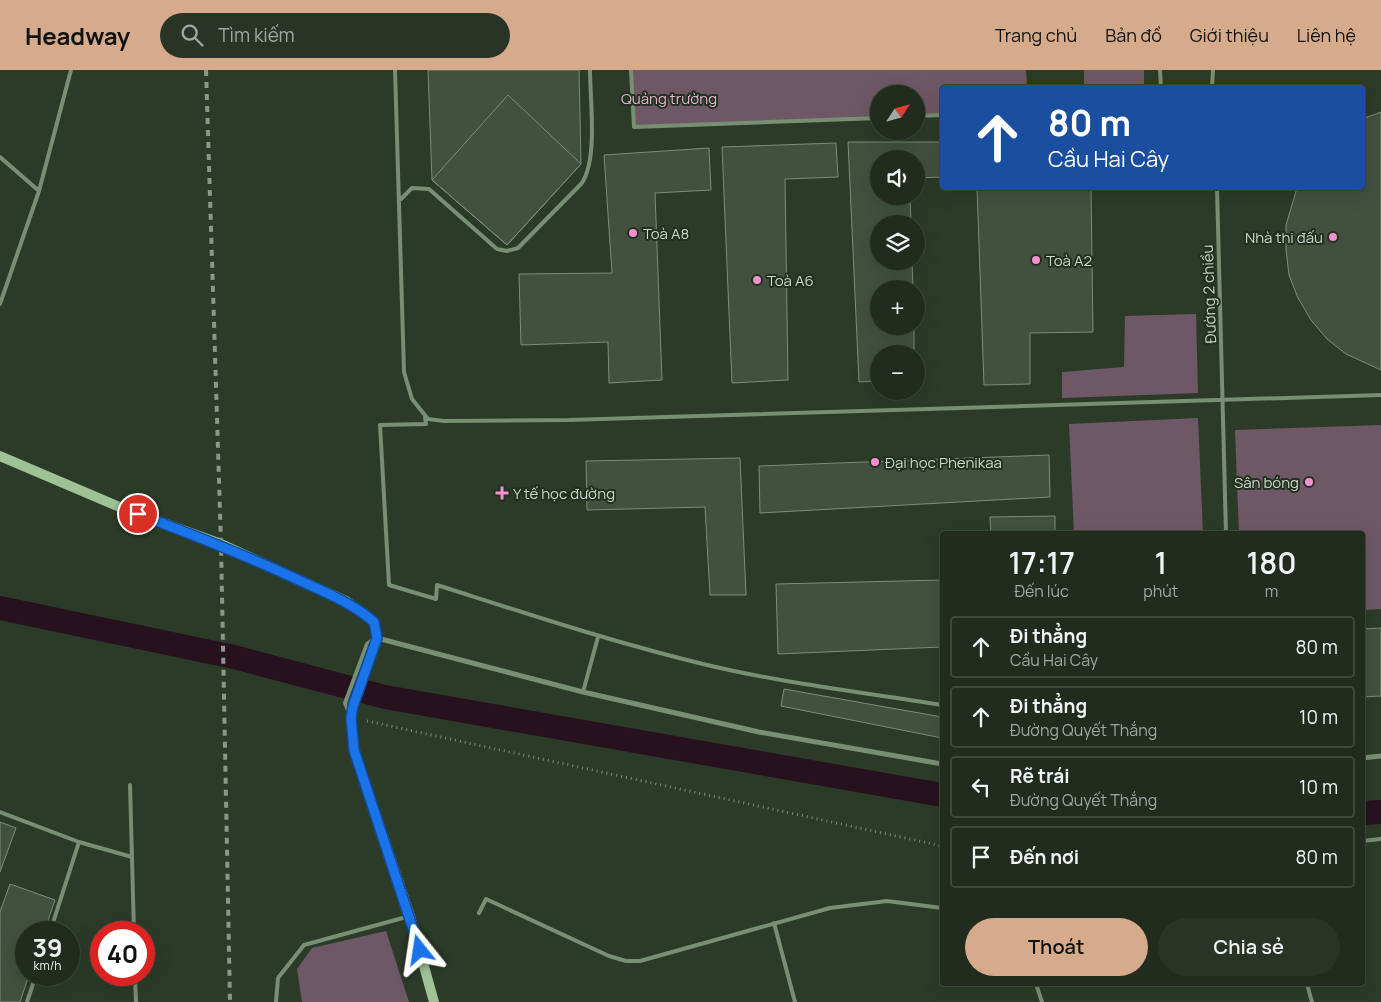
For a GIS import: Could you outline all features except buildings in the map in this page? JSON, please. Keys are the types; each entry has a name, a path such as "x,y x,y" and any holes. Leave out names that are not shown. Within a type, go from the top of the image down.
{"street":[{"path":"0,456 122,508 221,544 346,602 374,622 377,638 349,704 354,750 410,916 434,1002"},
{"path":"377,638 582,692 758,732 940,764"},
{"path":"1365,758 1381,756"}],"lane":[{"path":"0,304 1,293 39,191 71,70"},
{"path":"395,70 404,372 412,399 428,419 444,421 569,420 1381,395"},
{"path":"400,200 412,188 429,189 497,249 507,252 518,248 582,183 588,173 591,155 590,70"},
{"path":"631,70 634,127 870,118"},
{"path":"1160,70 1161,85"},
{"path":"1212,70 1212,85"},
{"path":"925,116 940,115"},
{"path":"0,157 39,191"},
{"name":"Đường 2 chiều","path":"1217,190 1226,531"},
{"path":"425,416 426,424 380,426 389,584 436,599 437,585 598,637 704,664 757,675 940,705"},
{"path":"582,692 598,637"},
{"path":"349,704 367,644 377,638"},
{"path":"130,785 134,921"},
{"path":"0,812 79,842 132,856"},
{"path":"1365,841 1381,839"},
{"path":"54,921 79,842"},
{"path":"479,913 486,900 609,956 626,961 640,961 830,908 887,901 940,908"},
{"path":"276,1002 278,978 304,944 410,916"},
{"path":"774,924 794,1002"},
{"path":"27,1002 32,986"},
{"path":"135,986 136,1002"},
{"path":"1037,986 1042,1002"},
{"path":"1308,986 1312,1002"}],"path":[{"path":"351,718 940,846"}],"green space":[{"name":"Quảng trường","path":"631,70 1026,70 1027,85 940,85 940,115 925,116 925,85 870,85 870,118 634,127"},
{"path":"1084,70 1144,70 1144,85 1084,85"},
{"path":"1196,314 1198,393 1062,398 1062,372 1124,367 1125,316"},
{"path":"1198,418 1203,531 1074,531 1069,424"},
{"name":"Sân bóng","path":"1381,425 1381,609 1365,610 1365,531 1239,531 1235,430"},
{"path":"386,931 409,1002 302,1002 297,969 312,948"}],"waterway":[{"path":"0,608 234,657 385,697 940,795"},
{"path":"1365,813 1381,812"}],"railway":[{"path":"206,70 221,544 230,1002"}],"place":[{"name":"Toà A8","path":"633,233"},
{"name":"Nhà thi đấu","path":"1333,237"},
{"name":"Toà A2","path":"1036,260"},
{"name":"Toà A6","path":"757,280"},
{"name":"Đại học Phenikaa","path":"875,462"},
{"name":"Sân bóng","path":"1309,482"},
{"name":"Y tế học đường","path":"502,493"}],"route":[{"path":"138,514 221,544 346,602 362,611 374,622 377,638 368,658 351,718 354,750 420,950"}]}
